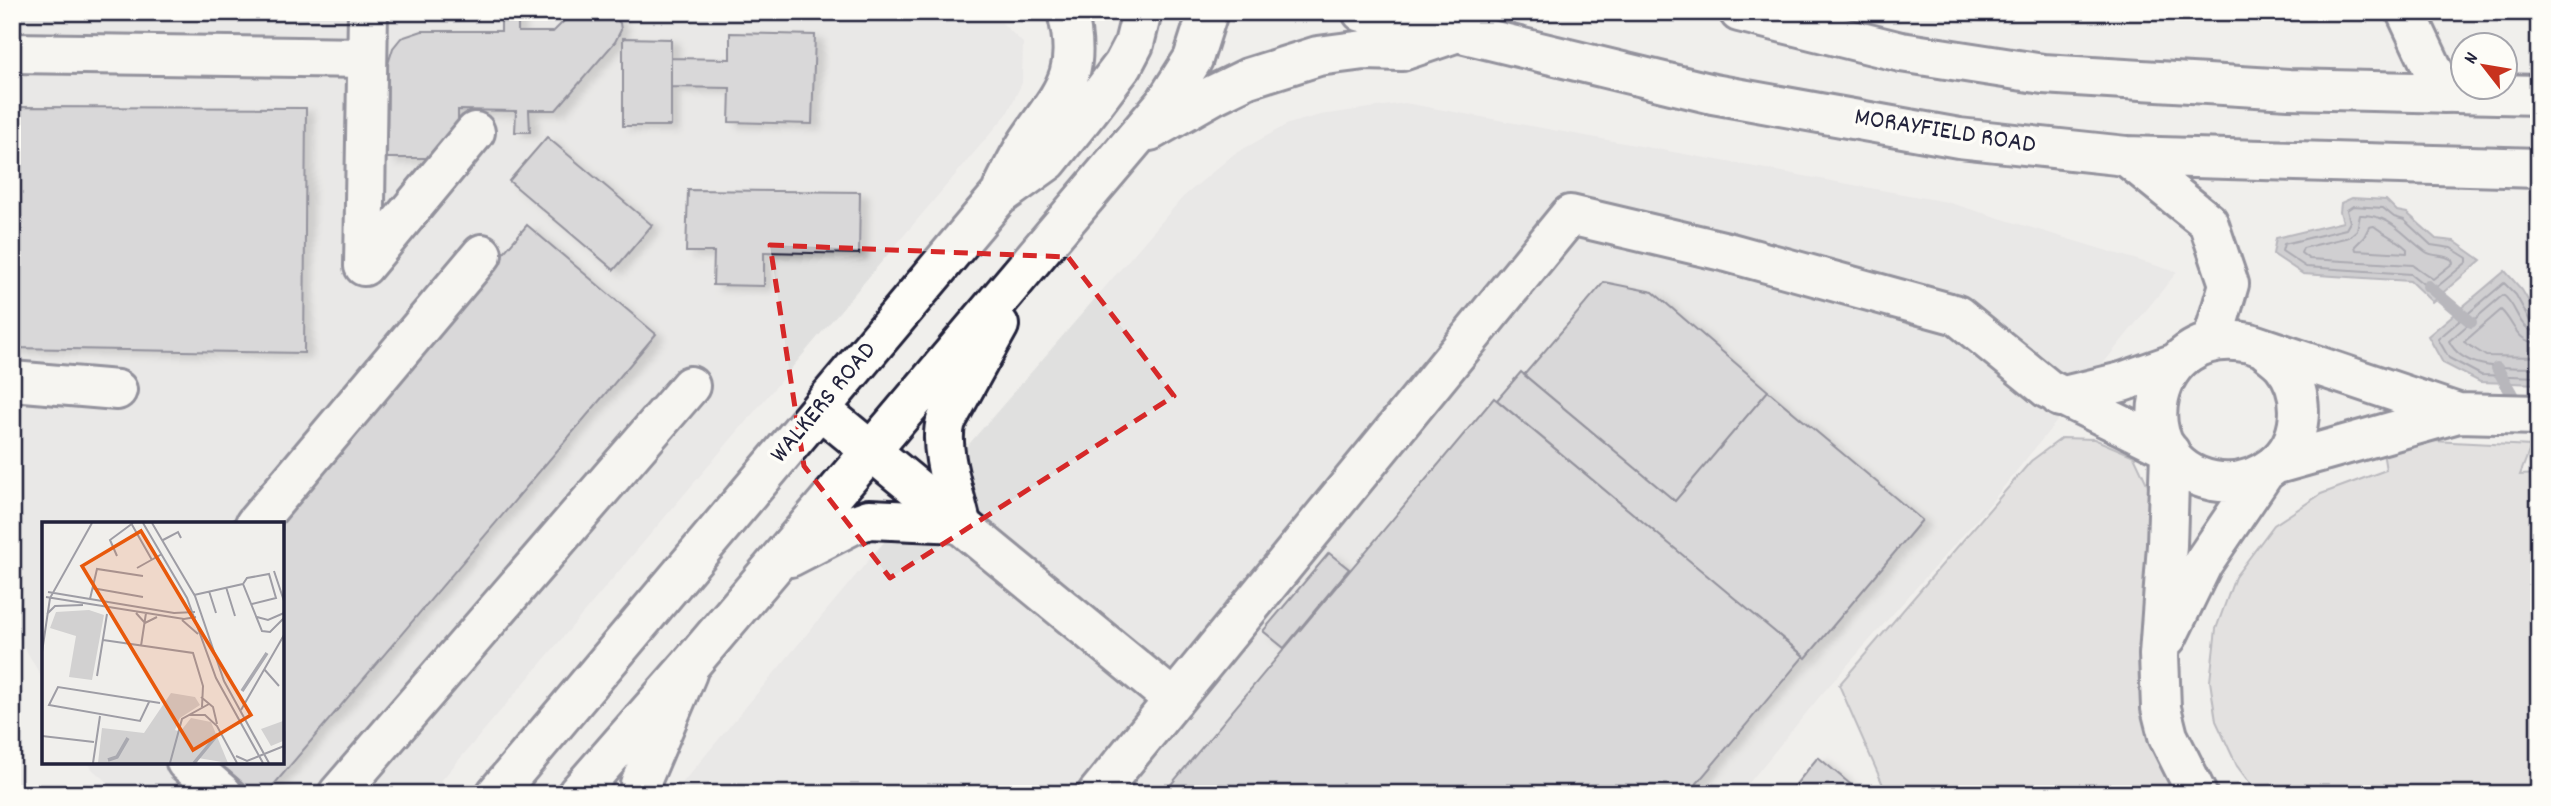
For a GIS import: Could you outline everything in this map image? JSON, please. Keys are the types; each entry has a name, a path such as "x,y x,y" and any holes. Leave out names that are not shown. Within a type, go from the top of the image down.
{"main road":[{"path":"368,12 364,267 475,132"},
{"path":"998,197 1026,144 1063,93 1069,79 1072,45 1067,12"},
{"name":"WALKERS ROAD","path":"496,794 998,197 1048,161 1123,65 1134,44 1142,12"},
{"path":"577,794 690,665 1165,103 1193,59 1208,12"},
{"name":"MORAYFIELD ROAD","path":"1362,12 1457,32 1713,94 1959,138 2126,156 2539,168"},
{"path":"1739,12 1901,52 2043,74 2289,89 2539,95"},
{"path":"2406,12 2444,93"},
{"path":"1133,141 1248,78 1318,56 1364,50 1402,51 1457,32"},
{"path":"12,53 367,58"},
{"path":"2126,156 2208,222 2229,284 2212,342"},
{"path":"1097,794 1570,215 1727,252 1957,315 2060,397 2168,450"},
{"path":"961,523 943,430 1040,253"},
{"path":"257,522 482,254"},
{"path":"2458,413 2270,469 2245,481 2225,483 2205,480 2187,470 2168,450 2159,430 2157,412 2165,377 2176,363 2192,350 2212,342 2232,340 2250,343 2267,351 2308,362 2458,413 2539,415"},
{"path":"2158,655 2203,563 2270,469 2290,446 2298,426 2299,405 2294,384 2283,365 2267,351"},
{"path":"2060,397 2122,382 2176,363"},
{"path":"12,381 117,390"},
{"path":"338,794 690,386"},
{"path":"820,409 1174,700"},
{"path":"2168,450 2167,545 2158,655 2161,708 2168,736 2197,794"},
{"path":"775,565 869,519 961,523"},
{"path":"640,794 640,783 690,665"},
{"path":"188,764 223,794"}],"highlighted area":[{"path":"770,245 1068,257 1174,396 890,578 804,466"}],"shaded area":[{"path":"12,12 895,12 1001,22 1023,43 1022,83 1007,114 430,794 120,794 89,764 284,764 284,522 42,522 42,678 12,625"},
{"path":"1405,103 1947,202 2177,272 1985,510 1821,695 1740,794 673,794 872,556 1183,197 1234,154 1288,124 1320,115"},
{"path":"2062,438 2094,439 2134,456 2150,490 2152,549 2143,598 2138,655 2150,740 2177,794 1887,794 1839,685 2031,461"},
{"path":"2432,441 2531,446 2520,475 2539,474 2539,794 2258,794 2237,766 2216,721 2210,681 2216,629 2235,577 2274,525 2321,494 2386,470 2383,452"}],"water":[{"path":"2352,198 2386,200 2397,211 2407,213 2436,239 2454,241 2481,260 2432,302 2410,281 2303,274 2273,254 2276,238 2343,222 2341,203"},
{"path":"2505,271 2522,290 2539,319 2539,384 2480,382 2443,363 2428,336"}],"building":[{"path":"514,12 518,16 518,32 553,32 564,21 575,16 596,14 613,16 620,23 621,30 615,42 556,110 529,110 530,132 515,132 516,111 458,110 458,127 430,158 387,158 388,64 393,48 401,38 422,31 501,31 501,18 504,13"},
{"path":"730,33 815,35 812,124 729,122 730,88 671,87 671,58 730,59"},
{"path":"623,38 671,39 671,126 623,126"},
{"path":"12,107 306,108 304,353 12,348"},
{"path":"547,137 652,225 614,270 509,181"},
{"path":"688,190 860,192 859,254 764,252 764,286 713,285 714,252 686,252"},
{"path":"527,225 656,334 266,794 256,794 220,764 284,764 284,522 276,522"},
{"path":"1604,282 1653,292 1768,391 1675,501 1524,375"},
{"path":"1521,372 1675,501 1768,391 1922,520 1806,658 1497,400"},
{"path":"1494,398 1804,656 1688,794 1163,794"},
{"path":"1329,553 1349,569 1284,648 1263,631"},
{"path":"1818,757 1862,794 1788,794"}],"waterway":[{"path":"2428,286 2471,322"},
{"path":"2497,368 2514,398"}]}
